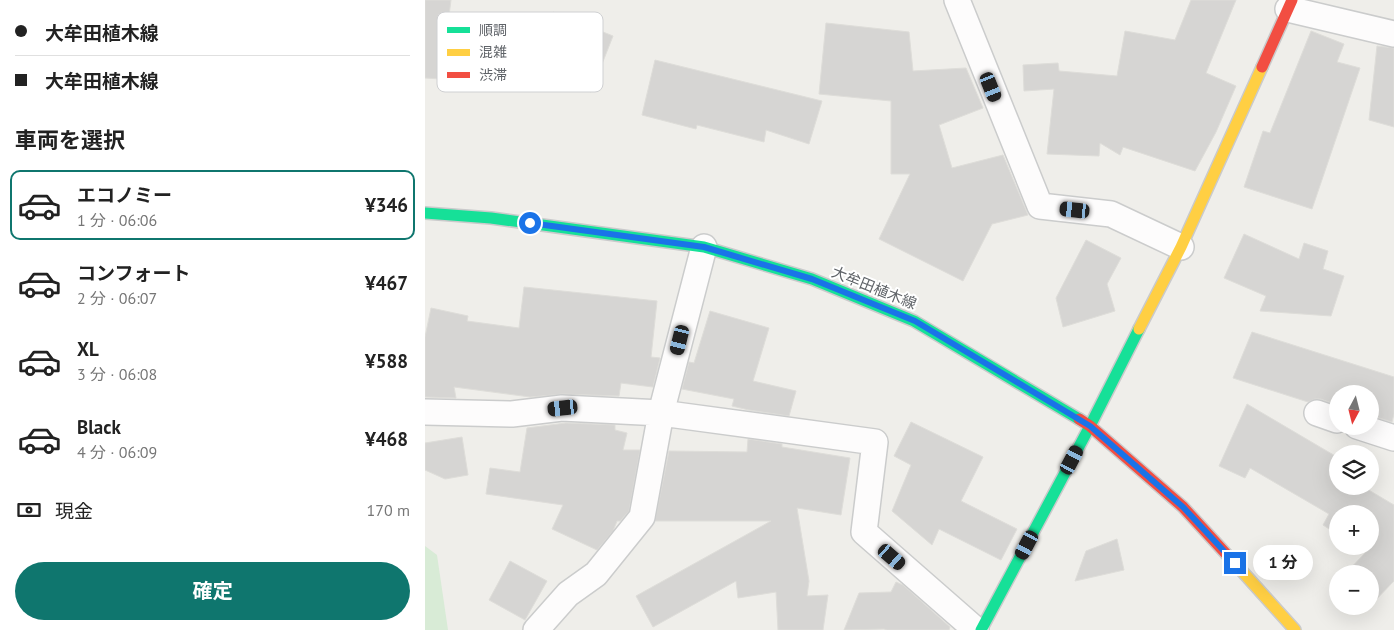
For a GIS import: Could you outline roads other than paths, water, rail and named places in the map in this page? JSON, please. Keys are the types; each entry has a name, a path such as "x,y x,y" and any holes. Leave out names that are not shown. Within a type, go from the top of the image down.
{"main road":[{"path":"981,630 1090,426 1181,247 1290,4"},
{"name":"大牟田植木線","path":"425,213 491,218 704,247 812,279 915,321 1090,426 1183,507 1295,630"}],"street":[{"path":"957,0 1040,206 1111,214 1181,247"},
{"path":"1290,4 1394,34"},
{"path":"536,630 568,594 596,574 642,517 661,413 704,247"},
{"path":"425,412 512,414 563,408 661,413 875,442 864,532 977,630"},
{"path":"1379,433 1394,438"}]}
